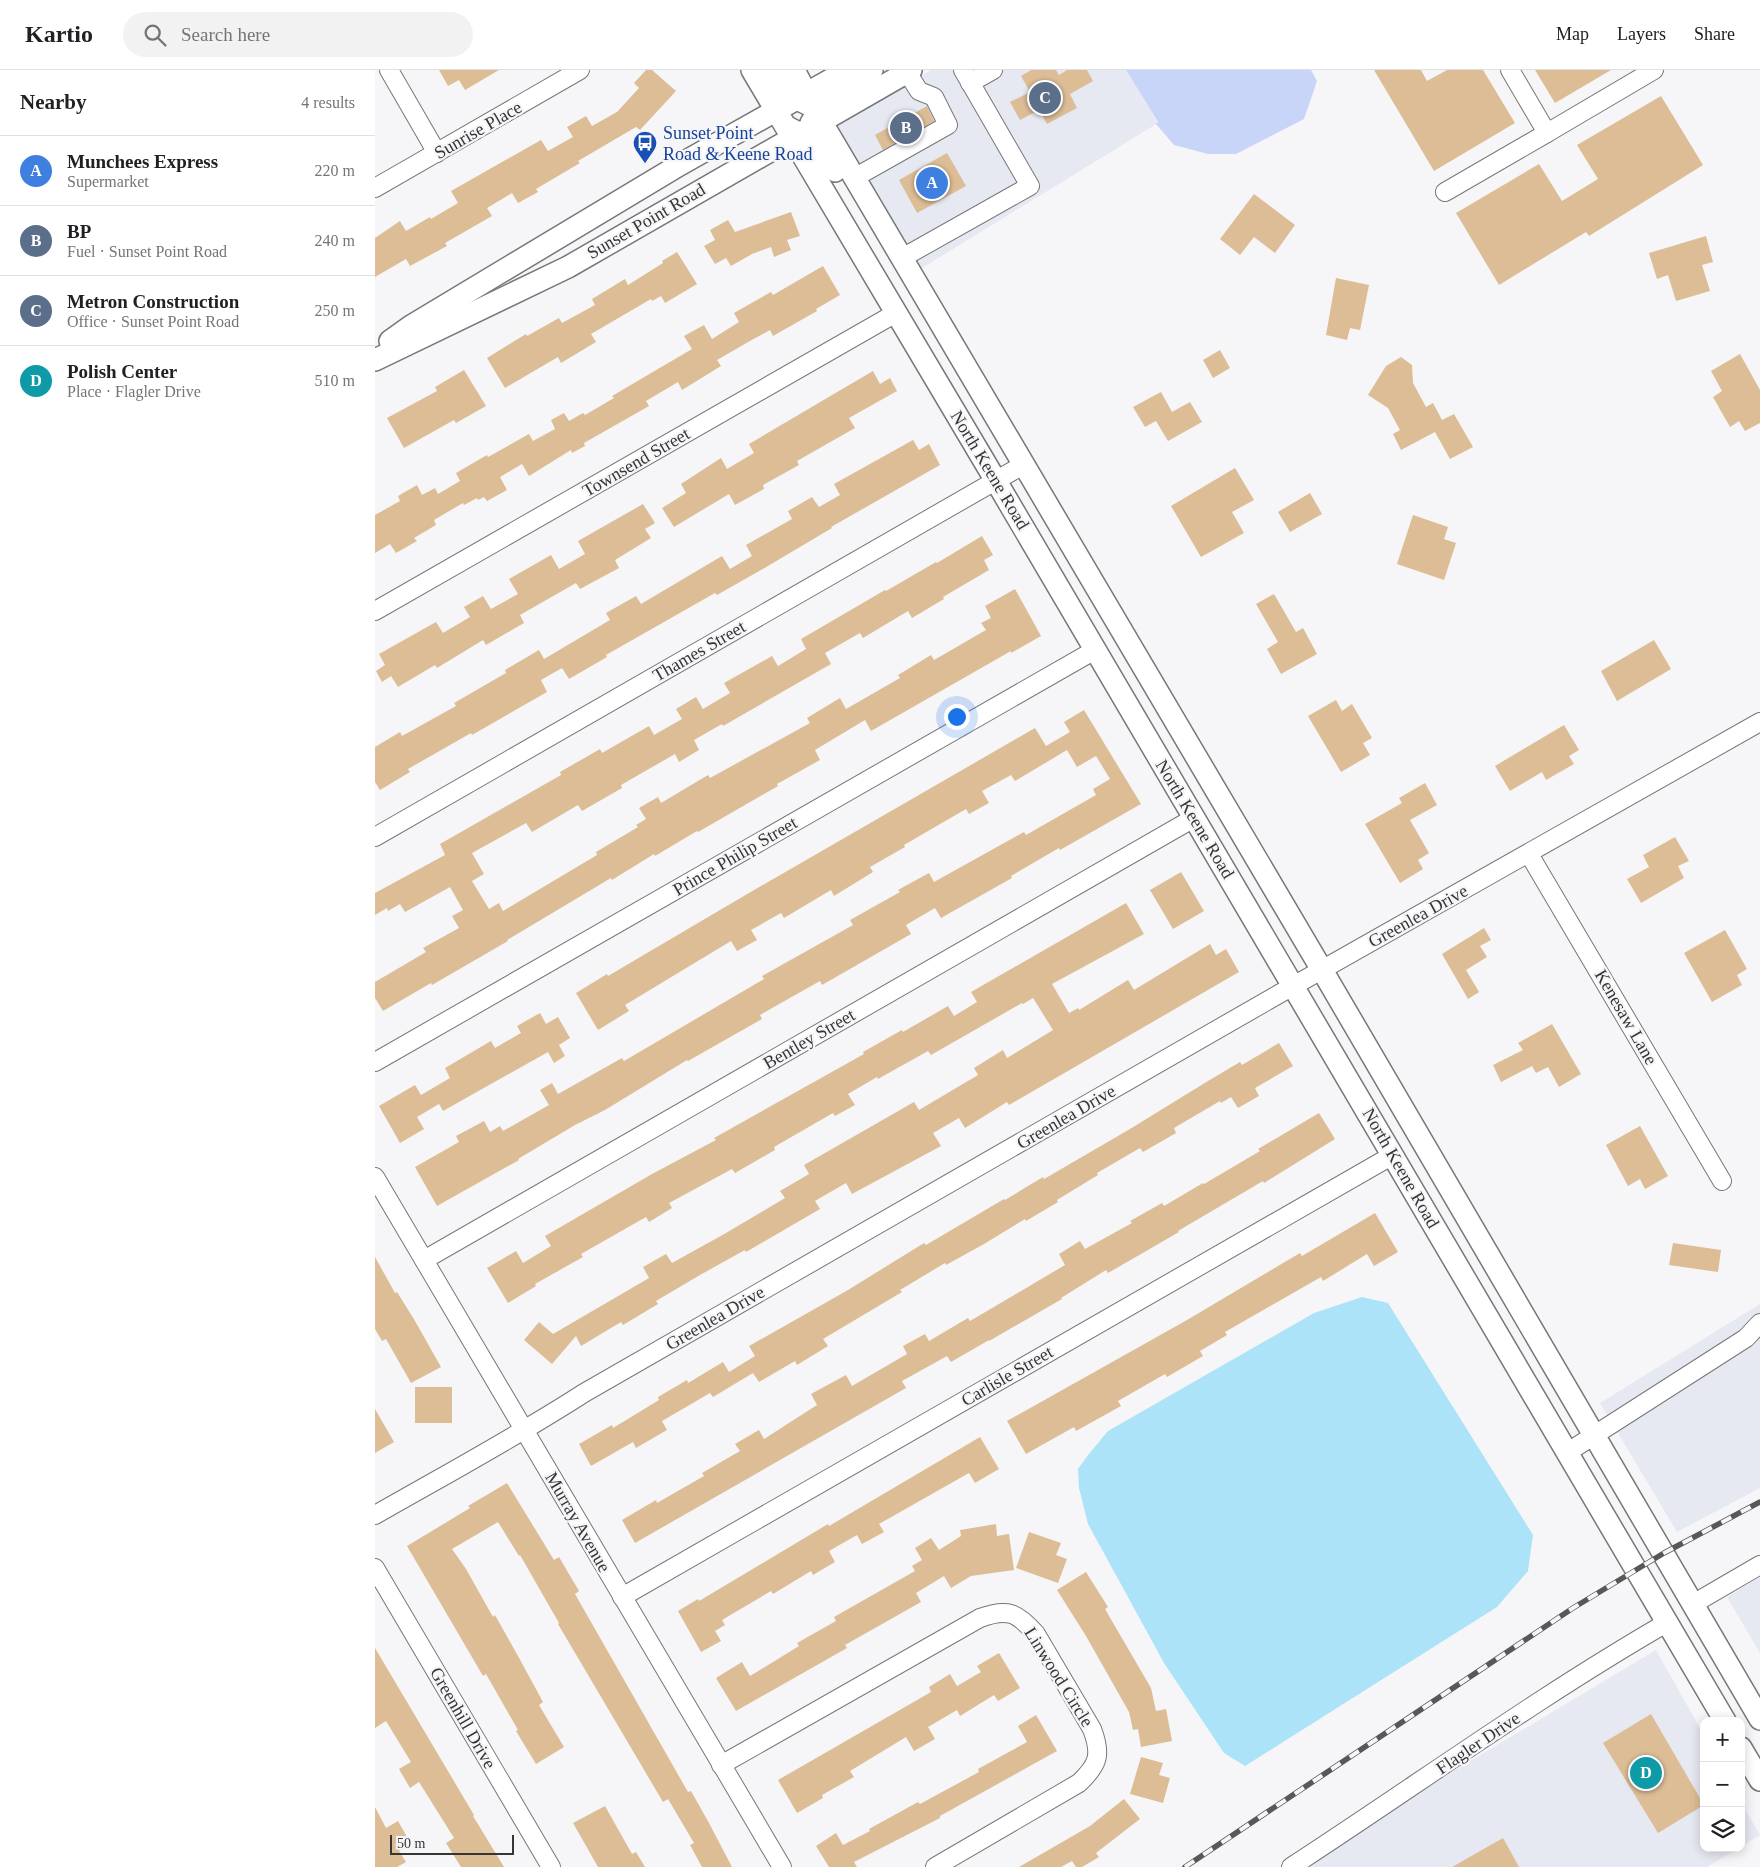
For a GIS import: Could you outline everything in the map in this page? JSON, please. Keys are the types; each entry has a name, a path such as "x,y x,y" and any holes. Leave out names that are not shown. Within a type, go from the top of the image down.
{"main road":[{"name":"North Keene Road","path":"752,70 799,116 854,178 1322,970 1760,1718"},
{"path":"771,70 782,85 819,148 831,164 918,311 970,375"},
{"path":"790,70 799,116"},
{"name":"North Keene Road","path":"794,70 799,116 807,161 1723,1717"},
{"name":"Sunset Point Road","path":"375,360 567,267 799,116 848,70"},
{"path":"799,116 872,70"},
{"path":"799,116 842,109 909,71"},
{"name":"Sunset Point Road","path":"375,352 411,326 754,122 799,116"},
{"path":"1745,1755 1760,1780"}],"street":[{"path":"389,70 437,153"},
{"name":"Sunrise Place","path":"375,188 580,70"},
{"path":"902,258 1030,186 967,76 993,70"},
{"path":"1510,70 1547,133"},
{"path":"1445,192 1654,70"},
{"path":"854,178 948,125 934,97 919,91 909,71"},
{"name":"Townsend Street","path":"375,611 896,313"},
{"name":"Thames Street","path":"375,837 1023,465"},
{"name":"Prince Philip Street","path":"375,1062 1095,650"},
{"name":"Greenlea Drive","path":"375,1515 485,1451 525,1431 593,1388 1294,986 1760,722"},
{"name":"Bentley Street","path":"424,1260 1195,818"},
{"name":"Kenesaw Lane","path":"1529,854 1722,1181"},
{"name":"Carlisle Street","path":"622,1597 1393,1155"},
{"name":"Murray Avenue","path":"375,1177 782,1867"},
{"path":"1568,1452 1747,1338 1760,1323"},
{"path":"1693,1604 1760,1565"},
{"name":"Greenhill Drive","path":"375,1568 551,1867"},
{"name":"Linwood Circle","path":"721,1765 980,1618 995,1612 1010,1613 1024,1621 1036,1634 1092,1730 1098,1744 1098,1758 1091,1771 1079,1784 935,1867"},
{"name":"Flagler Drive","path":"1291,1867 1545,1698 1668,1622"}],"shaded area":[{"path":"931,70 1126,70 1158,123 919,270 833,125 845,118 851,118 851,115"},
{"path":"1126,70 1311,70 1317,81 1304,119 1236,154 1208,154 1174,145 1156,124 1158,122"},
{"path":"1362,1297 1388,1303 1533,1535 1528,1571 1497,1607 1245,1766 1224,1753 1164,1663 1088,1524 1079,1488 1078,1469 1108,1431 1314,1313"},
{"path":"1760,1304 1760,1488 1677,1532 1600,1403"},
{"path":"1760,1577 1760,1653 1727,1597"},
{"path":"1656,1650 1700,1728 1700,1852 1732,1852 1707,1867 1309,1867 1452,1772"},
{"path":"1745,1809 1760,1835 1745,1844"}],"building":[{"path":"439,70 499,70 465,90 459,80 448,86"},
{"path":"646,70 652,70 676,91 640,130 636,127 578,161 580,163 536,189 538,192 518,203 512,193 487,208 492,216 445,243 447,246 410,266 406,259 375,277 375,238 400,221 406,231 430,217 431,219 458,203 451,191 541,140 548,151 573,137 567,127 586,116 592,126 617,112 639,88 634,83"},
{"path":"1031,70 1056,70 1059,75 1067,70 1087,70 1093,81 1070,94 1077,108 1047,124 1039,110 1020,120 1010,102 1030,92 1021,76"},
{"path":"1374,70 1421,70 1427,81 1447,70 1483,70 1515,123 1434,171"},
{"path":"1535,70 1611,70 1555,103"},
{"path":"1661,96 1703,165 1589,236 1586,232 1499,285 1456,213 1539,164 1562,201 1598,179 1577,145"},
{"path":"927,106 934,121 883,150 875,135"},
{"path":"947,153 966,186 917,213 899,180"},
{"path":"1254,194 1295,225 1275,253 1254,237 1240,255 1220,239"},
{"path":"791,212 800,236 787,240 791,250 774,257 771,247 752,254 731,266 726,258 715,264 704,246 715,240 710,230 728,220 735,232"},
{"path":"1706,236 1713,262 1702,265 1710,291 1676,301 1668,275 1657,279 1649,253"},
{"path":"677,252 697,284 665,303 661,296 652,301 651,299 591,334 596,342 561,363 558,357 505,388 487,358 526,334 527,336 559,318 562,323 595,305 592,299 625,279 628,285"},
{"path":"823,266 840,295 816,309 817,311 773,336 770,330 717,360 721,366 682,390 678,382 646,401 649,406 584,443 585,446 572,453 571,450 529,476 522,464 500,477 507,490 487,501 484,497 478,500 477,498 464,505 463,503 434,520 436,525 414,538 417,541 396,553 390,544 375,553 375,515 400,501 398,496 417,485 422,495 435,488 438,494 460,481 456,473 487,455 488,457 529,434 533,441 555,429 551,420 564,413 569,421 583,413 585,415 614,398 612,396 692,349 684,336 704,325 712,339 739,322 734,313 771,292 773,295"},
{"path":"1336,278 1369,285 1360,330 1350,328 1347,340 1326,335"},
{"path":"1220,350 1230,368 1213,378 1203,360"},
{"path":"1740,354 1760,390 1760,423 1745,431 1739,421 1730,427 1713,397 1722,391 1711,371"},
{"path":"1401,357 1412,365 1413,383 1426,407 1433,403 1442,420 1454,414 1473,447 1450,459 1435,432 1401,450 1393,434 1400,430 1388,408 1368,395 1386,366"},
{"path":"464,370 486,406 456,423 454,420 404,448 387,418 437,391 435,387"},
{"path":"873,371 880,384 890,378 897,391 849,418 855,428 797,461 799,465 763,485 764,489 735,505 729,494 674,527 662,508 686,493 681,484 721,458 727,469 754,453 749,444"},
{"path":"1161,392 1172,412 1190,402 1202,422 1168,441 1156,421 1145,427 1133,407"},
{"path":"913,440 919,450 929,444 940,465 831,527 761,570 717,595 715,593 606,655 607,657 569,679 562,668 541,680 547,692 408,769 410,772 380,790 375,782 375,747 400,732 402,736 456,706 454,703 506,673 505,670 539,650 544,659 610,620 606,613 636,596 641,604 722,556 730,569 752,556 746,545 792,519 788,511 812,497 819,507 840,495 834,484"},
{"path":"1235,468 1254,500 1232,512 1244,533 1201,557 1171,506"},
{"path":"1310,493 1322,514 1290,532 1278,512"},
{"path":"643,504 655,523 645,529 651,538 615,560 619,568 580,589 576,583 520,615 524,623 486,645 483,640 437,668 435,665 398,687 391,676 382,682 376,671 385,665 379,654 436,622 443,633 470,617 464,607 483,596 491,609 518,594 509,579 551,555 559,569 585,554 578,541"},
{"path":"1413,515 1448,527 1444,539 1456,543 1444,580 1397,564"},
{"path":"982,536 993,555 984,560 989,570 912,618 908,611 863,638 860,633 825,653 831,664 723,726 722,724 694,740 699,750 679,762 675,754 621,785 622,788 582,811 578,805 532,832 526,823 472,853 484,874 472,881 489,909 499,903 503,911 597,855 596,852 638,827 636,825 646,819 639,808 658,797 661,803 708,775 710,778 810,723 807,718 840,698 846,709 900,678 898,675 931,655 934,660 986,630 981,623 991,618 985,606 1015,589 1041,636 1011,653 1011,651 871,731 865,720 815,750 820,760 777,784 778,786 655,856 654,854 612,880 611,878 508,941 383,1011 375,998 375,982 426,952 423,948 459,928 452,916 463,910 450,887 405,912 400,904 388,911 387,908 375,915 375,893 445,855 440,844 561,775 560,772 600,749 602,753 649,726 654,735 682,719 676,709 696,697 703,709 730,693 724,683 772,656 778,666 806,649 801,639"},
{"path":"1274,594 1296,632 1303,628 1317,654 1281,674 1267,649 1278,642 1256,604"},
{"path":"1654,640 1671,669 1617,701 1601,671"},
{"path":"1336,700 1342,711 1352,704 1372,738 1363,743 1370,755 1341,772 1308,716"},
{"path":"1084,710 1141,804 1060,850 1059,848 1011,876 1012,878 941,918 935,908 906,925 911,934 822,985 820,981 760,1015 762,1019 687,1060 605,1110 575,1125 519,1160 437,1206 415,1167 459,1142 456,1136 484,1121 490,1132 500,1126 503,1131 549,1105 540,1090 552,1083 558,1094 622,1058 624,1061 764,979 762,976 853,925 850,920 900,892 898,890 929,873 934,882 1024,832 1026,835 1096,795 1093,789 1110,779 1096,756 1077,767 1067,750 1015,781 1011,775 982,791 989,803 969,814 966,809 904,845 905,847 870,867 873,872 834,896 831,890 784,918 781,913 751,930 757,940 737,951 731,941 625,1005 629,1011 598,1030 576,993 1035,728 1046,746 1070,732 1064,722"},
{"path":"1564,725 1579,750 1569,756 1574,764 1546,780 1542,772 1510,791 1495,766"},
{"path":"1425,783 1437,805 1410,820 1429,853 1418,860 1423,869 1400,883 1365,824 1402,803 1399,798"},
{"path":"1675,837 1689,861 1678,866 1684,878 1641,903 1627,879 1649,867 1643,855"},
{"path":"1181,872 1204,911 1173,929 1150,890"},
{"path":"1126,903 1144,934 1052,984 1069,1013 1078,1008 1079,1010 1128,980 1134,990 1210,944 1216,955 1226,949 1239,972 1009,1105 1007,1102 965,1128 959,1118 933,1133 941,1146 852,1194 846,1183 815,1201 820,1209 746,1252 745,1250 700,1275 656,1301 658,1304 623,1325 621,1322 581,1346 576,1336 552,1364 524,1340 539,1322 553,1334 649,1278 643,1267 666,1254 672,1263 726,1233 785,1198 780,1191 809,1174 804,1165 914,1102 919,1110 978,1075 974,1068 1003,1050 1007,1058 1053,1030 1033,998 1022,1003 931,1055 928,1051 878,1079 877,1077 848,1094 855,1105 835,1116 833,1113 774,1147 775,1150 735,1173 732,1169 669,1203 672,1208 649,1222 646,1217 581,1254 583,1257 535,1284 536,1286 508,1303 487,1268 516,1251 523,1263 551,1246 545,1236 652,1174 716,1140 714,1138 864,1054 863,1052 902,1030 903,1032 948,1006 954,1016 977,1002 971,992"},
{"path":"1484,928 1491,940 1480,946 1487,957 1466,970 1479,992 1468,999 1442,954"},
{"path":"1725,930 1747,969 1737,975 1742,985 1712,1002 1684,953"},
{"path":"540,1013 546,1024 558,1017 570,1038 559,1045 565,1056 554,1063 548,1052 443,1111 439,1104 417,1117 424,1129 400,1143 379,1106 415,1085 421,1095 450,1078 445,1068 491,1041 495,1048 521,1033 517,1026"},
{"path":"1552,1024 1581,1074 1559,1087 1548,1067 1536,1073 1532,1066 1501,1082 1493,1065 1523,1050 1518,1043"},
{"path":"1279,1043 1293,1066 1255,1088 1259,1096 1238,1108 1231,1097 1221,1103 1220,1101 1174,1128 1176,1133 1143,1152 1140,1148 1097,1173 1098,1175 1026,1221 1025,1219 900,1290 902,1292 823,1339 828,1346 797,1365 795,1361 759,1382 753,1373 713,1397 710,1393 662,1421 667,1430 636,1448 633,1442 591,1466 579,1444 612,1425 613,1428 659,1400 658,1397 687,1380 688,1383 723,1362 729,1372 755,1356 749,1346 848,1290 924,1243 926,1245 1043,1177 1044,1179 1240,1062 1242,1065"},
{"path":"1319,1113 1335,1139 1264,1183 1263,1181 1108,1273 1106,1270 1062,1299 989,1341 951,1362 947,1356 902,1381 906,1388 635,1543 622,1520 656,1500 657,1503 704,1476 702,1473 740,1451 735,1444 759,1430 764,1439 817,1405 811,1394 846,1375 852,1386 907,1354 903,1346 925,1334 929,1341 968,1318 970,1321 1065,1265 1059,1254 1080,1241 1085,1249 1132,1223 1130,1221 1162,1203 1164,1206 1204,1184"},
{"path":"1640,1126 1668,1176 1645,1189 1640,1179 1628,1186 1606,1145"},
{"path":"1375,1213 1398,1252 1374,1266 1367,1254 1323,1281 1321,1277 1225,1332 1227,1335 1200,1351 1203,1356 1167,1377 1165,1374 1118,1401 1121,1406 1076,1431 1074,1427 1026,1454 1007,1421 1187,1320 1300,1253 1302,1256"},
{"path":"1673,1243 1721,1250 1718,1272 1669,1265"},
{"path":"375,1257 441,1367 411,1383 386,1339 382,1341 375,1329"},
{"path":"415,1387 452,1387 452,1423 415,1423"},
{"path":"375,1409 394,1442 375,1453"},
{"path":"980,1437 999,1469 975,1483 969,1473 879,1524 884,1532 862,1544 857,1535 829,1551 835,1562 813,1575 811,1571 773,1594 771,1591 722,1620 725,1625 715,1631 721,1641 701,1652 678,1611 698,1599 699,1601"},
{"path":"507,1483 554,1560 559,1557 579,1591 575,1594 688,1792 691,1791 732,1867 702,1867 690,1845 694,1843 668,1799 663,1802 558,1624 520,1555 498,1522 452,1549 466,1569 493,1617 495,1615 543,1702 539,1705 564,1747 536,1764 486,1674 483,1676 407,1546"},
{"path":"996,1524 997,1536 1009,1534 1014,1570 971,1576 951,1588 944,1576 916,1593 921,1602 845,1645 847,1648 736,1711 716,1678 742,1662 750,1676 799,1646 797,1643 836,1621 834,1617 915,1571 912,1566 922,1560 915,1548 931,1538 939,1550 961,1536 960,1530"},
{"path":"1029,1532 1061,1543 1056,1555 1067,1559 1058,1583 1016,1568"},
{"path":"1086,1572 1108,1607 1105,1609 1151,1688 1156,1711 1166,1709 1172,1741 1141,1747 1138,1729 1133,1730 1129,1712 1086,1636 1057,1590"},
{"path":"375,1648 504,1867 461,1867 446,1843 454,1838 419,1782 410,1788 399,1769 411,1762 386,1721 375,1728"},
{"path":"999,1653 1020,1688 998,1701 994,1695 960,1716 957,1710 928,1727 935,1739 914,1751 906,1737 850,1771 854,1777 822,1795 823,1798 797,1813 778,1780 931,1692 929,1687 950,1674 957,1686 981,1672 977,1666"},
{"path":"1651,1714 1700,1798 1700,1807 1658,1833 1603,1743"},
{"path":"1036,1715 1057,1751 940,1816 940,1818 854,1862 857,1867 829,1867 816,1846 836,1833 843,1845 918,1802 920,1804 979,1772 978,1769 1027,1742 1018,1726"},
{"path":"1141,1757 1163,1763 1159,1775 1170,1778 1163,1803 1130,1794"},
{"path":"1124,1799 1140,1819 1096,1853 1099,1857 1082,1867 1076,1867 1072,1861 1061,1867 1019,1867 1090,1826"},
{"path":"605,1806 632,1854 636,1852 645,1867 598,1867 573,1823"},
{"path":"375,1807 386,1828 398,1821 411,1844 399,1851 406,1862 397,1867 375,1867"},
{"path":"1503,1838 1519,1867 1452,1867"}],"railway":[{"path":"1185,1867 1573,1608 1664,1553 1760,1502"}],"place":[{"name":"Metron Construction","path":"1045,98"},
{"name":"BP","path":"906,128"},
{"name":"Sunset Point Road & Keene Road","path":"645,164"},
{"name":"Munchees Express","path":"932,183"},
{"name":"Polish Center","path":"1646,1773"}]}
